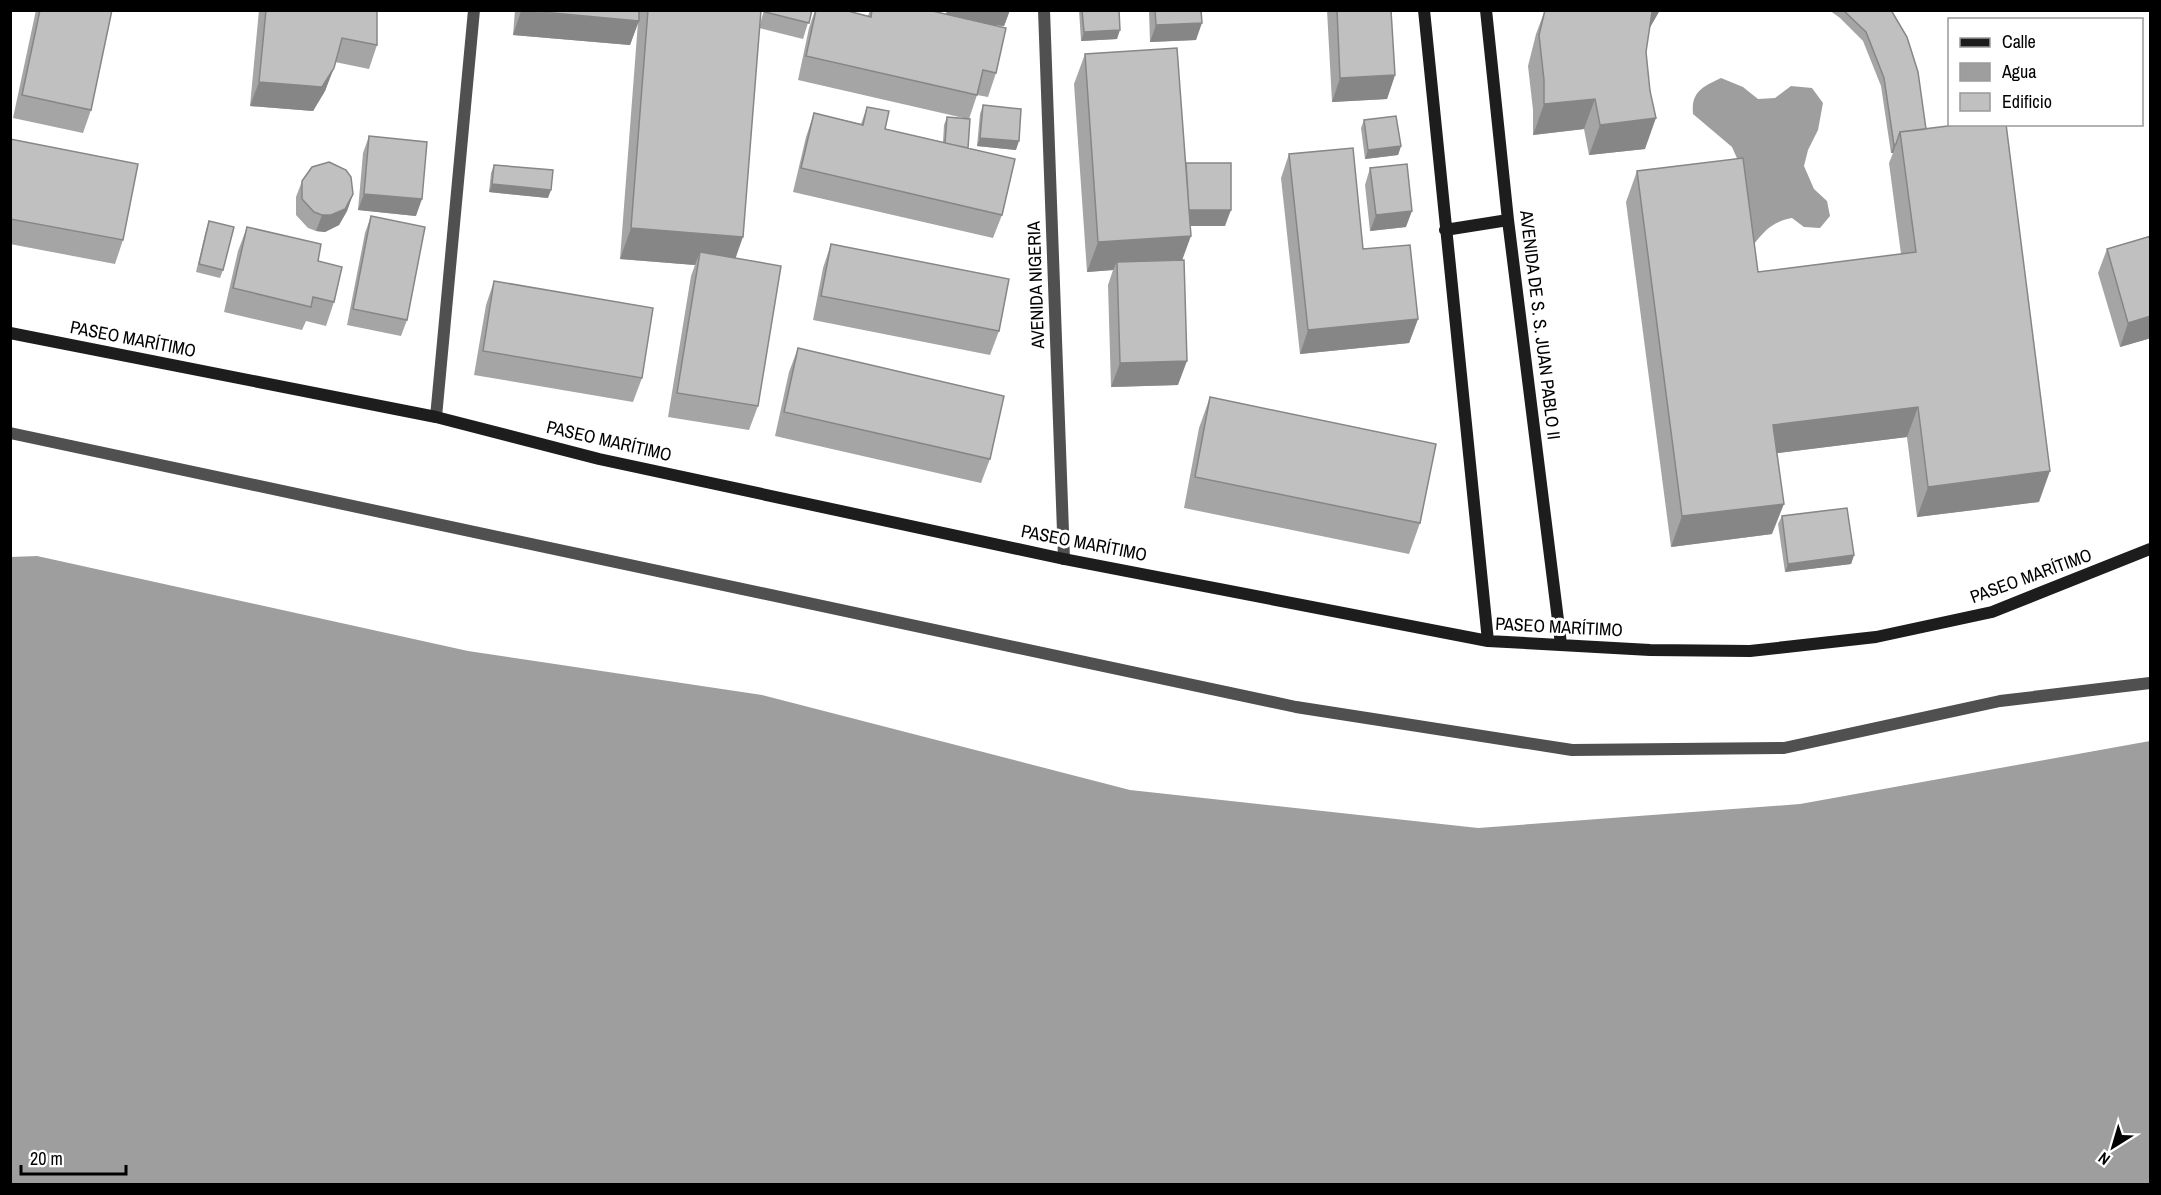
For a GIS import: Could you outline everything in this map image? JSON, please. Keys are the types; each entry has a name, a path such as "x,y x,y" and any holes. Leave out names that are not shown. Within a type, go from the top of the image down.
{"street":[{"path":"436,417 474,10"},
{"name":"AVENIDA NIGERIA","path":"1044,10 1064,559"},
{"path":"1424,10 1488,641"},
{"name":"AVENIDA DE S. S. JUAN PABLO II","path":"1486,10 1508,220 1561,644"},
{"path":"1445,230 1508,220"},
{"name":"PASEO MARÍTIMO","path":"10,333 436,417 599,459 1064,559 1488,641 1650,650 1750,651 1876,637 1992,612 2151,549"},
{"path":"10,433 1296,707 1572,750 1784,748 2000,701 2151,683"}],"water":[{"path":"1721,78 1743,87 1758,99 1775,98 1791,86 1812,88 1823,103 1818,130 1808,150 1804,166 1814,189 1827,201 1830,216 1820,228 1804,227 1792,218 1785,220 1769,228 1751,248 1740,165 1732,147 1693,114 1694,100 1699,91"},
{"path":"37,556 468,651 762,695 1130,790 1478,828 1800,804 2150,741 2150,1184 11,1184 10,557"}],"building":[{"path":"40,10 112,10 91,110 22,95"},
{"path":"266,10 377,10 377,45 342,38 334,68 322,87 259,82"},
{"path":"521,10 639,10 639,21"},
{"path":"648,10 761,10 743,237 631,228"},
{"path":"766,10 812,10 809,23 765,12"},
{"path":"816,10 844,10 871,17 872,10 928,10 1006,28 996,73 983,70 977,95 806,56"},
{"path":"1082,10 1119,10 1120,30 1084,32"},
{"path":"1155,10 1201,10 1202,23 1156,25"},
{"path":"1337,10 1391,10 1395,75 1340,78"},
{"path":"1545,10 1653,10 1646,52 1650,91 1656,118 1600,125 1595,99 1544,104 1539,35"},
{"path":"1843,10 1891,10 1907,37 1918,72 1926,129 1900,132 1894,145 1884,78 1866,32"},
{"path":"1177,48 1191,236 1098,242 1085,54"},
{"path":"983,105 1021,109 1019,141 980,138"},
{"path":"867,107 889,111 885,129 1015,159 1002,215 801,168 814,113 863,125"},
{"path":"1396,116 1401,146 1368,150 1364,120"},
{"path":"947,117 970,119 968,148 945,143"},
{"path":"1948,126 2006,126 2050,471 1928,487 1918,407 1773,425 1784,504 1682,516 1637,171 1743,158 1758,272 1916,252 1900,132"},
{"path":"369,136 427,142 422,199 364,194"},
{"path":"10,139 138,164 123,240 10,219"},
{"path":"1353,148 1363,249 1410,245 1418,319 1308,330 1289,154"},
{"path":"329,162 346,170 351,177 353,194 345,209 331,215 322,215 314,212 302,199 302,181 312,167"},
{"path":"1186,163 1231,163 1231,210 1189,210"},
{"path":"1407,164 1412,211 1376,215 1370,168"},
{"path":"494,165 553,170 551,190 492,184"},
{"path":"371,216 425,227 407,320 353,309"},
{"path":"209,221 234,227 223,270 199,264"},
{"path":"247,227 321,244 318,261 342,267 334,302 313,297 311,307 233,288"},
{"path":"2151,236 2151,316 2128,323 2107,249"},
{"path":"831,244 1009,279 999,331 821,296"},
{"path":"700,252 781,266 758,406 677,393"},
{"path":"1184,260 1187,361 1120,363 1117,262"},
{"path":"494,281 653,308 642,378 483,351"},
{"path":"798,348 1004,396 990,459 784,412"},
{"path":"1210,397 1436,444 1420,523 1195,477"},
{"path":"1847,508 1854,555 1788,564 1782,516"}]}
